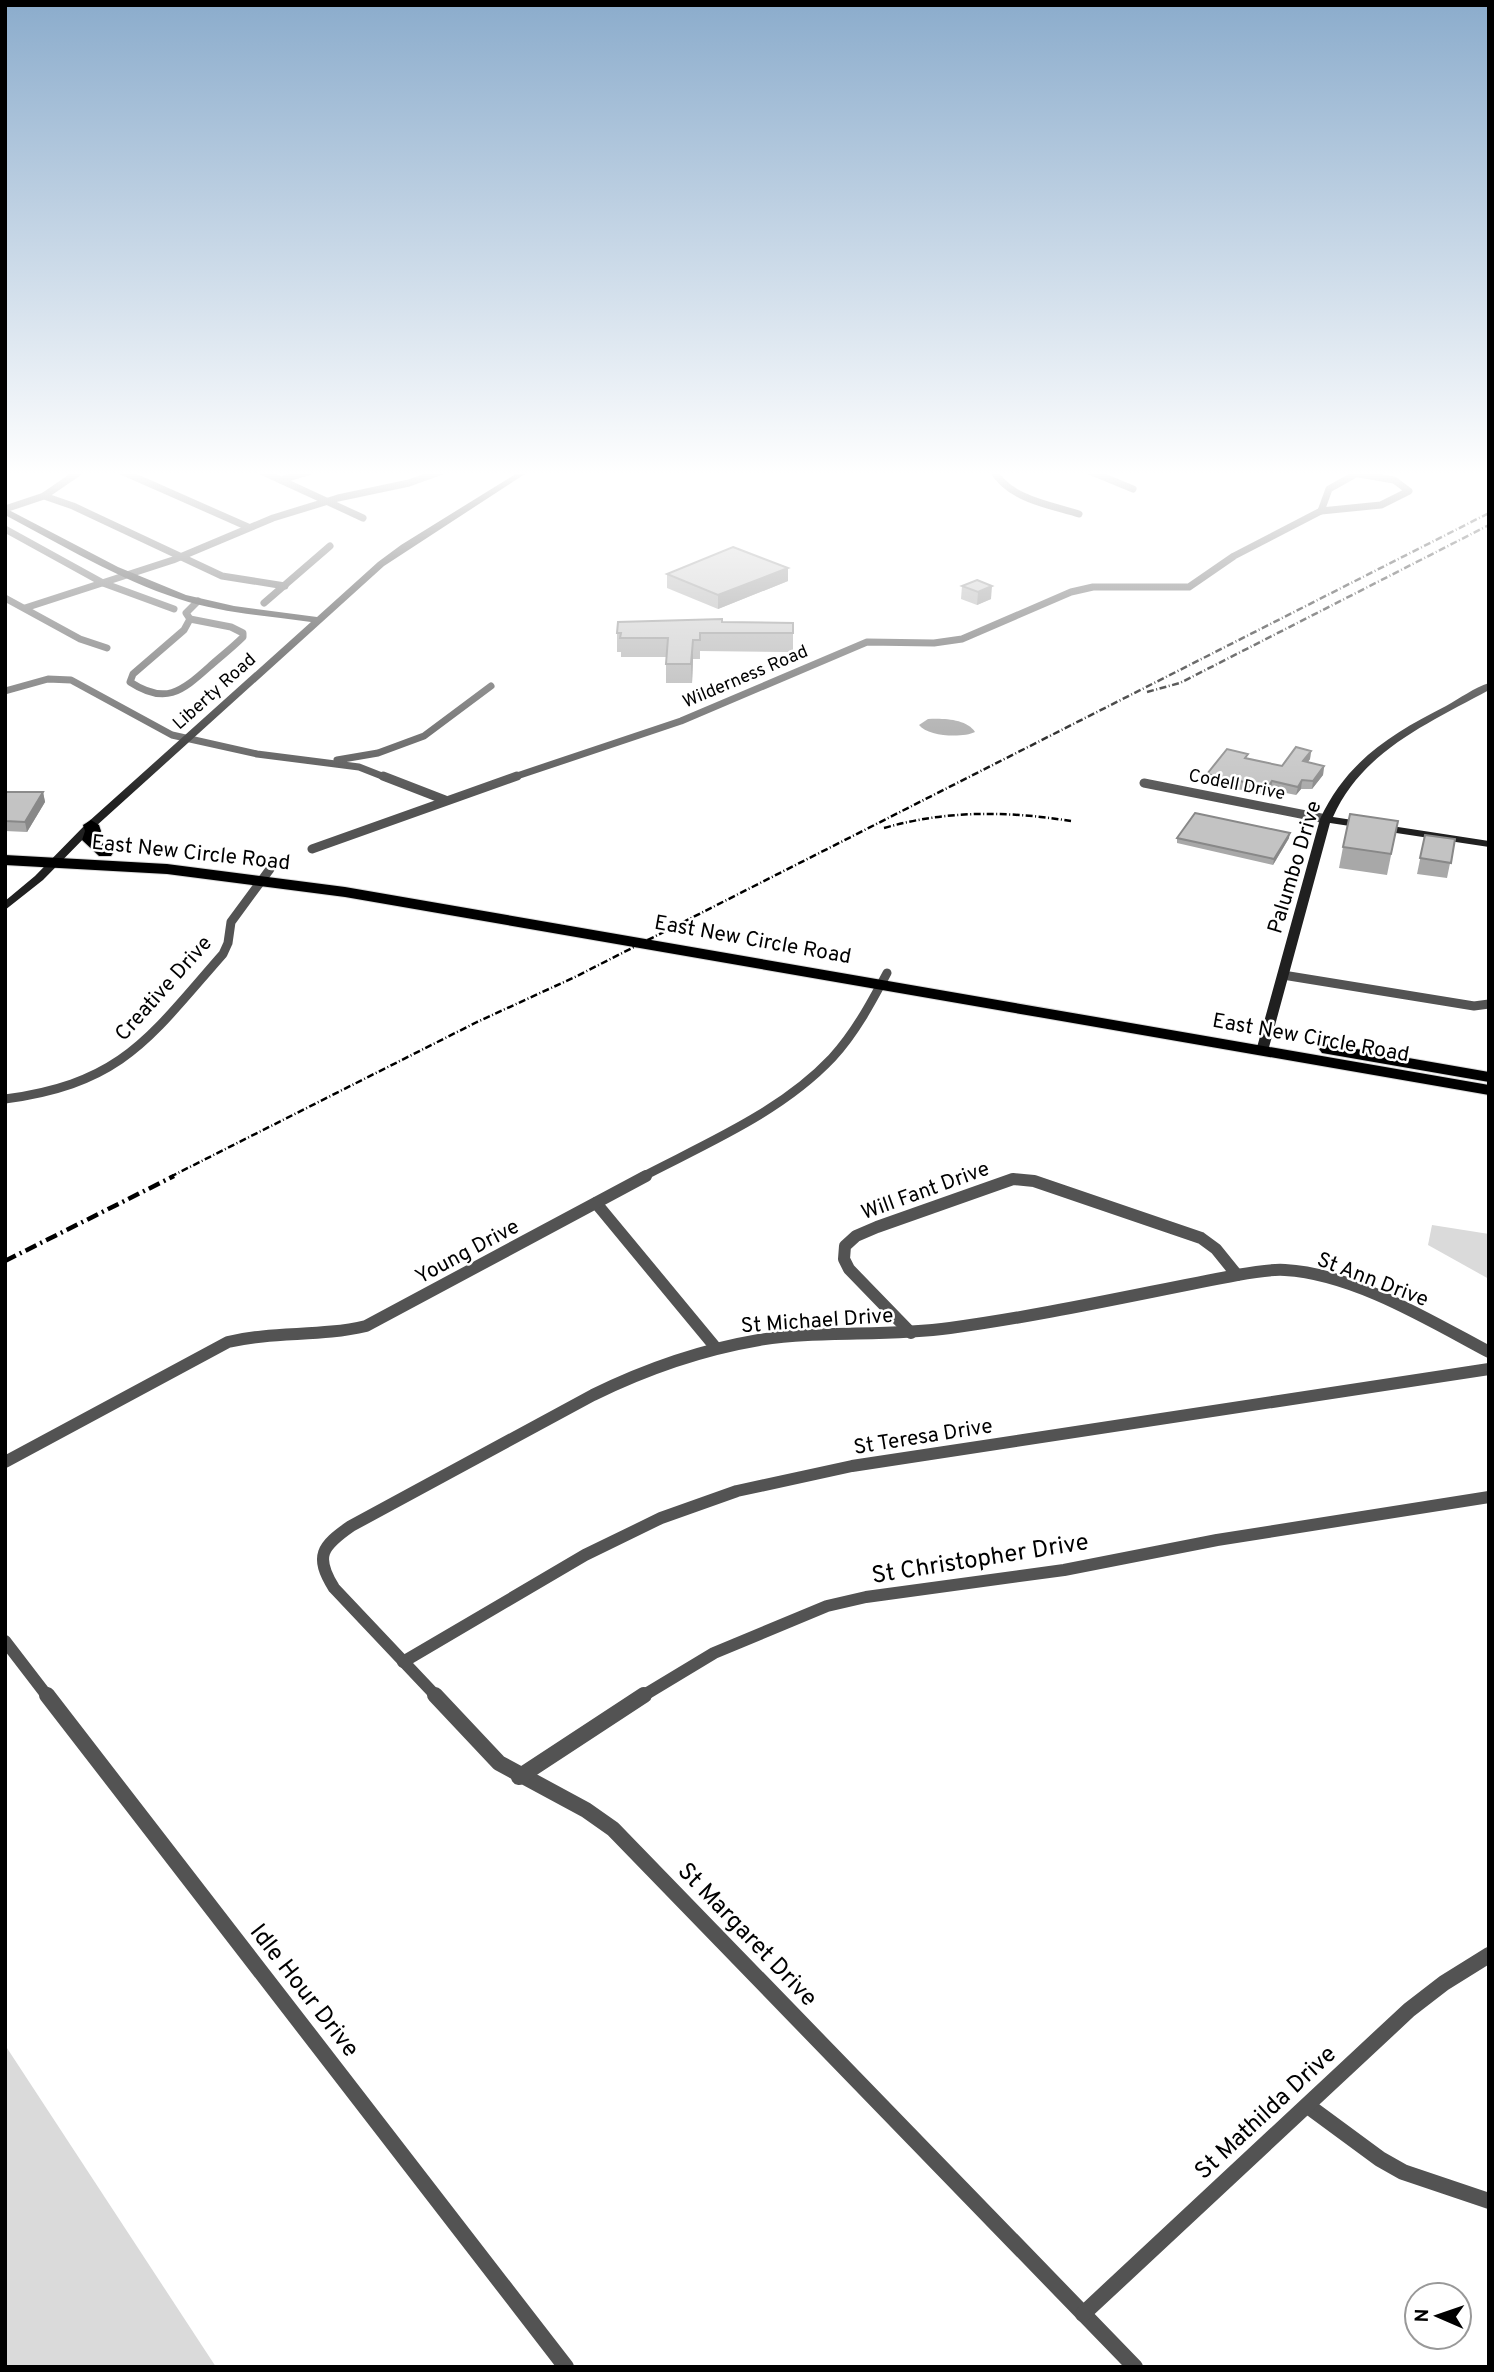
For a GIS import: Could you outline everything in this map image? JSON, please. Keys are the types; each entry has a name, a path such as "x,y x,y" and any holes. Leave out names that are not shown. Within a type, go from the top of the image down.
{"highway":[{"path":"91,825 93,831 90,841 105,853"},
{"name":"East New Circle Road","path":"5,849 167,869 266,875"},
{"name":"East New Circle Road","path":"5,860 105,853 266,875 345,892 885,979 1263,1045 1489,1090"},
{"name":"East New Circle Road","path":"1263,1045 1489,1077"}],"street":[{"path":"99,581 174,609"},
{"path":"25,608 109,581"},
{"path":"145,581 198,601 320,620"},
{"path":"252,581 285,586"},
{"path":"264,603 291,581"},
{"name":"Liberty Road","path":"5,907 91,825 364,581"},
{"name":"Wilderness Road","path":"312,849 445,800 681,721 867,642 934,643 962,639 1084,588 1189,587 1198,581"},
{"path":"5,598 80,639 107,648"},
{"path":"190,619 184,630 133,674 130,682 156,695 178,692 243,637 243,633 238,629 204,625 190,619 186,613 198,601"},
{"path":"5,691 48,679 71,680 172,735 265,755 359,767 445,800"},
{"path":"324,761 378,752 424,736 491,686"},
{"name":"Palumbo Drive","path":"1263,1045 1326,819 1340,788 1371,756 1489,686"},
{"name":"Codell Drive","path":"1144,783 1326,819 1489,844"},
{"name":"Creative Drive","path":"5,1099 41,1094 83,1081 104,1072 135,1051 223,954 228,943 231,922 266,875"},
{"path":"1283,975 1474,1006 1489,1004"},
{"name":"Young Drive","path":"5,1462 228,1342 261,1334 331,1334 366,1326 751,1119 805,1085 842,1049 885,979"},
{"name":"Will Fant Drive","path":"911,1333 849,1269 844,1259 845,1246 856,1236 877,1227 1013,1180 1034,1181 1201,1238 1216,1249 1237,1275"},
{"path":"596,1203 716,1348"},
{"name":"St Ann Drive","path":"1237,1275 1285,1270 1325,1279 1407,1310 1489,1352"},
{"name":"St Michael Drive","path":"322,1553 332,1540 352,1526 593,1395 645,1371 716,1348 788,1337 911,1333 953,1328 1237,1275"},
{"name":"St Teresa Drive","path":"403,1662 545,1578 630,1532 697,1504 757,1485 871,1464 1489,1369"},
{"name":"St Christopher Drive","path":"519,1777 678,1673 714,1653 827,1606 866,1597 1063,1570 1217,1540 1489,1497"},
{"name":"St Margaret Drive","path":"322,1553 323,1571 334,1588 499,1763 519,1777 586,1809 623,1839 1135,2367"},
{"name":"Idle Hour Drive","path":"5,1641 566,2367"},
{"name":"St Mathilda Drive","path":"1083,2314 1409,2010 1444,1983 1489,1955"},
{"path":"1308,2106 1403,2172 1489,2201"}],"shaded area":[{"path":"928,719 961,722 975,732 954,736 930,732 919,725"},
{"path":"1432,1225 1489,1234 1489,1279 1428,1245"},
{"path":"5,2045 216,2367 5,2367"}],"building":[{"path":"683,581 755,581 718,595"},
{"path":"979,581 992,586 978,592 962,586"},
{"path":"722,619 722,622 793,623 793,633 700,633 700,640 693,640 691,664 666,664 668,638 620,638 621,633 617,633 618,622"},
{"path":"1296,747 1311,751 1303,761 1324,766 1313,781 1302,780 1298,787 1272,781 1268,787 1207,774 1227,749 1248,754 1245,758 1282,766"},
{"path":"5,792 43,792 25,822 5,821"},
{"path":"1195,813 1290,833 1274,859 1177,838"},
{"path":"1350,814 1398,821 1391,854 1343,847"},
{"path":"1425,835 1455,839 1451,863 1420,858"}],"railway":[{"path":"170,1177 477,1022 575,977 1356,581"},
{"path":"1147,692 1180,683 1380,581"},
{"path":"884,828 931,818 977,814 1024,815 1071,821"},
{"path":"5,1261 174,1176"}]}
